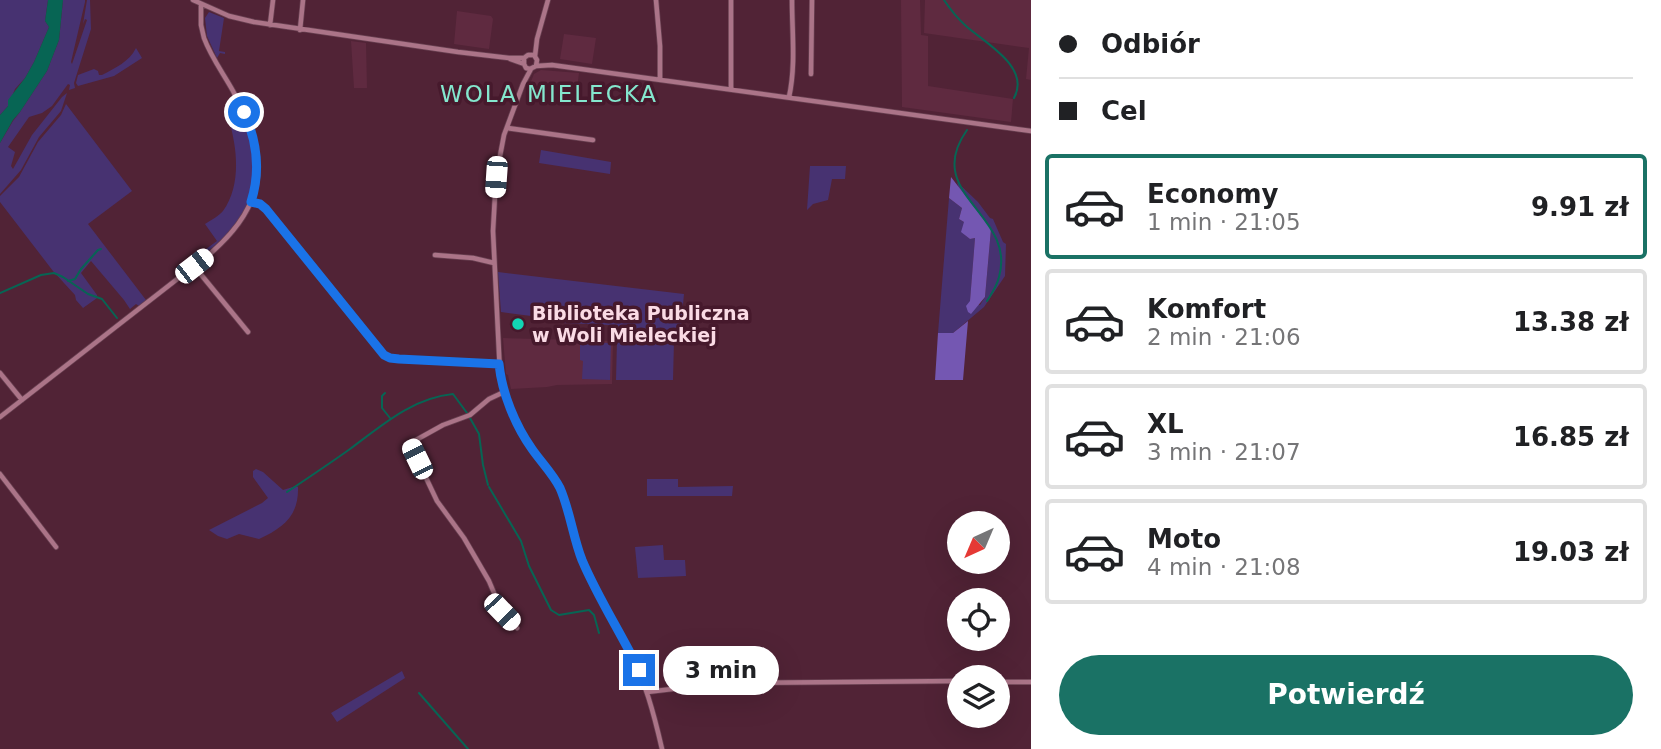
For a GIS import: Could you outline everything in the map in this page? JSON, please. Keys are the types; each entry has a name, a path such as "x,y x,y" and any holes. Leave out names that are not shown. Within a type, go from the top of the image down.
{"street":[{"path":"193,0 236,18 300,30 1031,131"},
{"path":"270,25 273,0"},
{"path":"300,30 303,0"},
{"path":"548,0 502,145 496,177 493,225 499,364 504,392 525,438 558,485 585,566 628,648 647,692 662,749"},
{"path":"656,0 660,80"},
{"path":"731,89 732,0"},
{"path":"789,97 792,0"},
{"path":"811,74 812,0"},
{"path":"0,417 194,266 232,233 246,214 256,185 256,150 252,131 206,44 201,25 201,4"},
{"path":"507,128 593,140"},
{"path":"251,202 266,209 384,355 399,359 499,364"},
{"path":"435,255 473,258 494,263"},
{"path":"194,266 248,332"},
{"path":"0,373 22,400"},
{"path":"504,392 489,399 470,415 443,425 409,445 437,501 464,538 489,581 496,602 517,628"},
{"path":"0,474 56,547"},
{"path":"647,692 724,683 947,681"},
{"path":"1010,682 1031,682"}],"shaded area":[{"path":"0,0 48,0 45,21 49,27 34,62 0,115"},
{"path":"48,0 63,0 59,40 47,71 0,143 0,115 34,62 49,27 45,21"},
{"path":"63,0 85,0 72,64 87,20 85,19 83,24 87,0 90,0 91,29 74,83 75,88 69,90 68,84 52,106 29,117 8,147 15,152 11,166 13,169 32,135 67,93 61,111 39,137 21,170 0,194 0,143 47,71 59,40"},
{"path":"901,0 920,0 921,35 928,36 928,86 1013,99 1011,122 902,107"},
{"path":"925,0 1031,0 1031,80 1026,79 1029,48 924,33"},
{"path":"457,11 491,16 493,19 489,49 454,44"},
{"path":"209,12 224,18 219,51 225,54 220,53 217,58 207,36 205,18"},
{"path":"564,34 596,38 592,64 560,59"},
{"path":"351,41 366,43 367,88 354,88"},
{"path":"136,48 142,58 114,76 78,86 76,83 78,75 94,69 102,75 117,67 130,57"},
{"path":"541,70 579,73 576,96 528,89 534,74"},
{"path":"234,97 253,143 253,189 239,221 204,255 202,252 217,241 205,224 223,211 234,187 236,160 228,104"},
{"path":"66,104 132,191 88,224 146,300 139,306 136,304 130,309 91,261 81,273 97,298 83,308 0,202 0,196 19,177 38,142 61,115"},
{"path":"541,150 611,162 610,174 539,163"},
{"path":"810,166 846,166 845,179 832,179 828,200 813,204 807,210"},
{"path":"951,177 991,229 985,297 971,314 966,306 970,301 975,238 970,239 961,232 964,222 959,219 962,208 949,198"},
{"path":"957,182 993,219 1006,244 1005,276 984,307 953,333 938,333 949,198 962,208 959,219 964,222 964,234 970,239 975,238 970,302 980,305 985,297 991,229 959,189"},
{"path":"498,272 684,294 680,337 617,329 610,325 563,323 554,319 501,312"},
{"path":"968,321 963,380 935,380 938,333 953,333"},
{"path":"503,338 613,341 612,384 511,389 506,374"},
{"path":"617,340 674,341 673,380 616,380"},
{"path":"580,342 611,343 610,380 582,379"},
{"path":"256,469 283,490 298,487 296,506 288,520 259,539 239,534 227,539 218,536 209,530 268,498 253,477 253,471"},
{"path":"647,479 678,479 678,487 733,486 732,496 647,496"},
{"path":"663,545 664,560 685,560 686,576 638,578 635,547"},
{"path":"402,671 405,678 337,722 331,713"}],"waterway":[{"path":"944,0 963,23 1011,66 1018,87 1014,98"},
{"path":"967,130 956,152 955,171 962,188 995,236 1001,255 998,280 987,301"},
{"path":"68,281 75,279 101,249"},
{"path":"0,293 41,275 54,273 88,294 102,299 117,318"},
{"path":"385,393 382,396 382,408 390,418"},
{"path":"287,492 385,423 424,401 453,394 467,413"},
{"path":"470,418 479,434 488,485"},
{"path":"489,487 521,541 529,566 551,610 559,615 589,610 594,615 599,633"},
{"path":"419,693 468,749"}],"place":[{"name":"Biblioteka Publiczna w Woli Mieleckiej","path":"518,324"}],"district":[{"name":"WOLA MIELECKA","path":"549,94"}],"route":[{"path":"244,112 256,150 256,185 251,202 266,209 384,355 399,359 499,364 504,392 520,428 558,485 580,556 639,670"}]}
